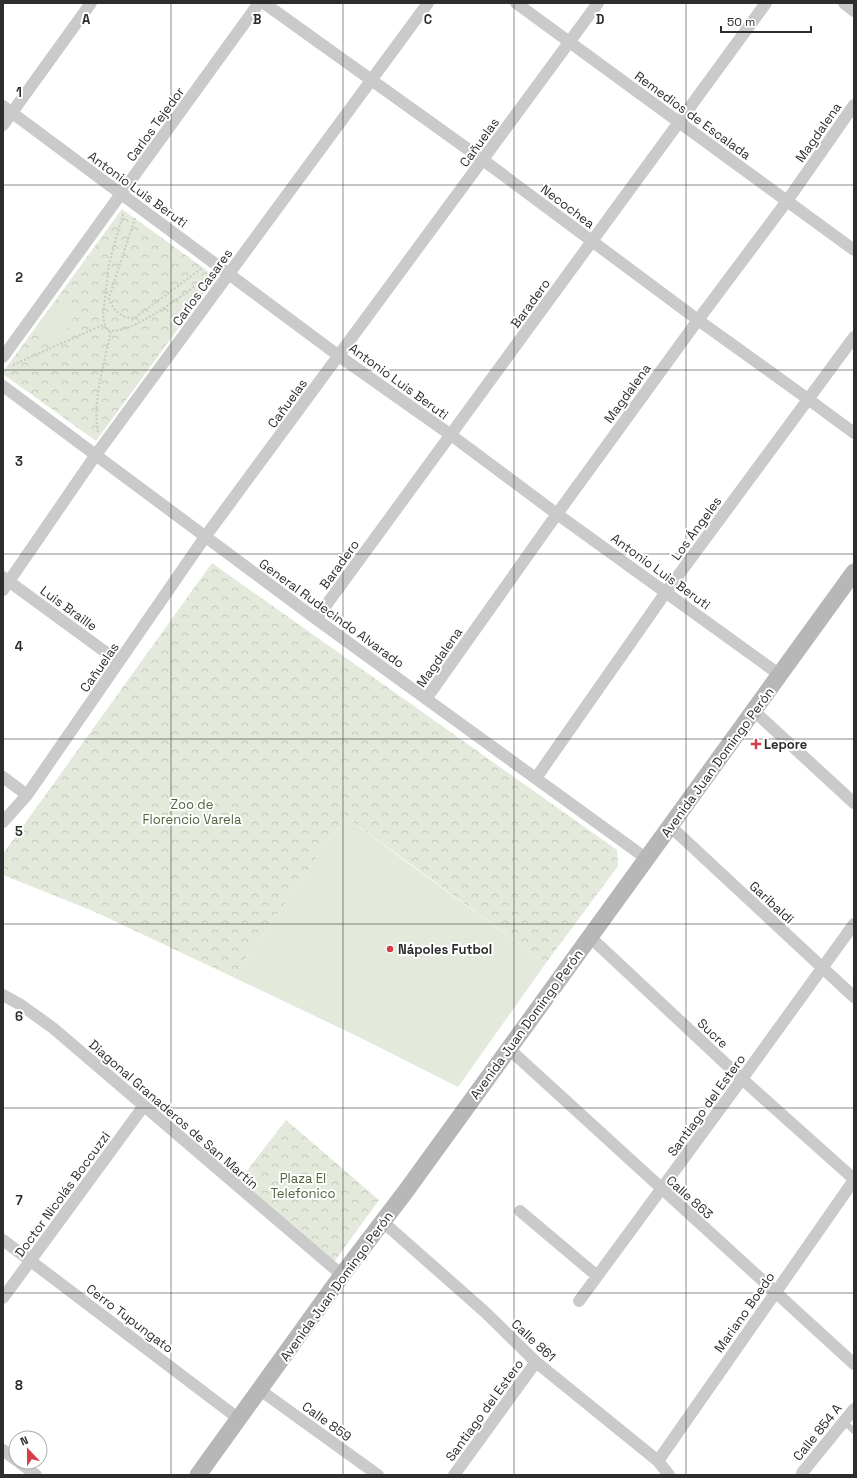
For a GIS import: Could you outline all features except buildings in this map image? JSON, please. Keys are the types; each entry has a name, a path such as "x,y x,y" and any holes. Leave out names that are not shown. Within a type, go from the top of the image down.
{"main road":[{"name":"Avenida Juan Domingo Perón","path":"198,1475 342,1275 383,1222 508,1048 754,712 854,572"}],"street":[{"path":"3,125 7,110 91,3"},
{"name":"Carlos Tejedor","path":"7,362 259,3"},
{"name":"Necochea","path":"264,3 483,160 592,242 854,433"},
{"name":"Carlos Casares","path":"5,583 98,451 220,267 372,80 428,3"},
{"name":"Remedios de Escalada","path":"516,3 854,250"},
{"name":"Cañuelas","path":"3,822 27,795 205,537 598,3"},
{"name":"Baradero","path":"316,619 680,123 766,3"},
{"path":"844,3 854,10"},
{"name":"Magdalena","path":"426,699 557,514 698,320 787,201 854,105"},
{"name":"Antonio Luis Beruti","path":"7,110 339,356 451,435 557,514 780,675"},
{"name":"Los Ángeles","path":"536,778 666,592 854,337"},
{"name":"General Rudecindo Alvarado","path":"3,386 98,451 205,537 647,859"},
{"name":"Luis Braille","path":"5,583 119,662"},
{"path":"754,712 854,803"},
{"path":"3,777 27,795"},
{"name":"Garibaldi","path":"670,826 854,997"},
{"name":"Santiago del Estero","path":"579,1301 596,1275 742,1079 854,924"},
{"name":"Sucre","path":"590,937 742,1079 854,1179"},
{"name":"Diagonal Granaderos de San Martín","path":"3,995 21,1005 53,1028 143,1107 342,1275"},
{"name":"Calle 863","path":"508,1048 854,1364"},
{"name":"Doctor Nicolás Boccuzzi","path":"3,1298 143,1107"},
{"name":"Mariano Boedo","path":"658,1461 854,1179"},
{"path":"520,1211 596,1275"},
{"name":"Calle 861","path":"383,1222 485,1312 536,1362 658,1461 669,1475"},
{"name":"Cerro Tupungato","path":"3,1240 239,1419"},
{"name":"Santiago del Estero","path":"454,1475 536,1362"},
{"name":"Calle 859","path":"260,1390 378,1475"},
{"name":"Calle 854 A","path":"802,1473 854,1409"}],"lane":[{"path":"844,1422 854,1431"}],"path":[{"path":"124,197 110,264 103,315 107,330 111,331 123,329 136,325 173,301 220,267"},
{"path":"138,207 109,298 118,314 132,318 136,317 220,267"},
{"path":"7,362 105,324"},
{"path":"98,451 96,423 98,395 111,331"}],"green space":[{"path":"122,209 216,277 96,441 3,374 3,372"},
{"path":"63,298 79,311 55,343 39,330"},
{"name":"Zoo de Florencio Varela","path":"212,563 617,850 618,866 546,963 346,817 233,977 93,911 3,875 3,854"},
{"name":"Nápoles Futbol","path":"346,817 546,963 458,1087 361,1038 233,977"},
{"name":"Plaza El Telefonico","path":"286,1120 379,1200 334,1262 239,1181"}],"place":[{"name":"Lepore","path":"756,744"},
{"name":"Nápoles Futbol","path":"390,949"}]}
